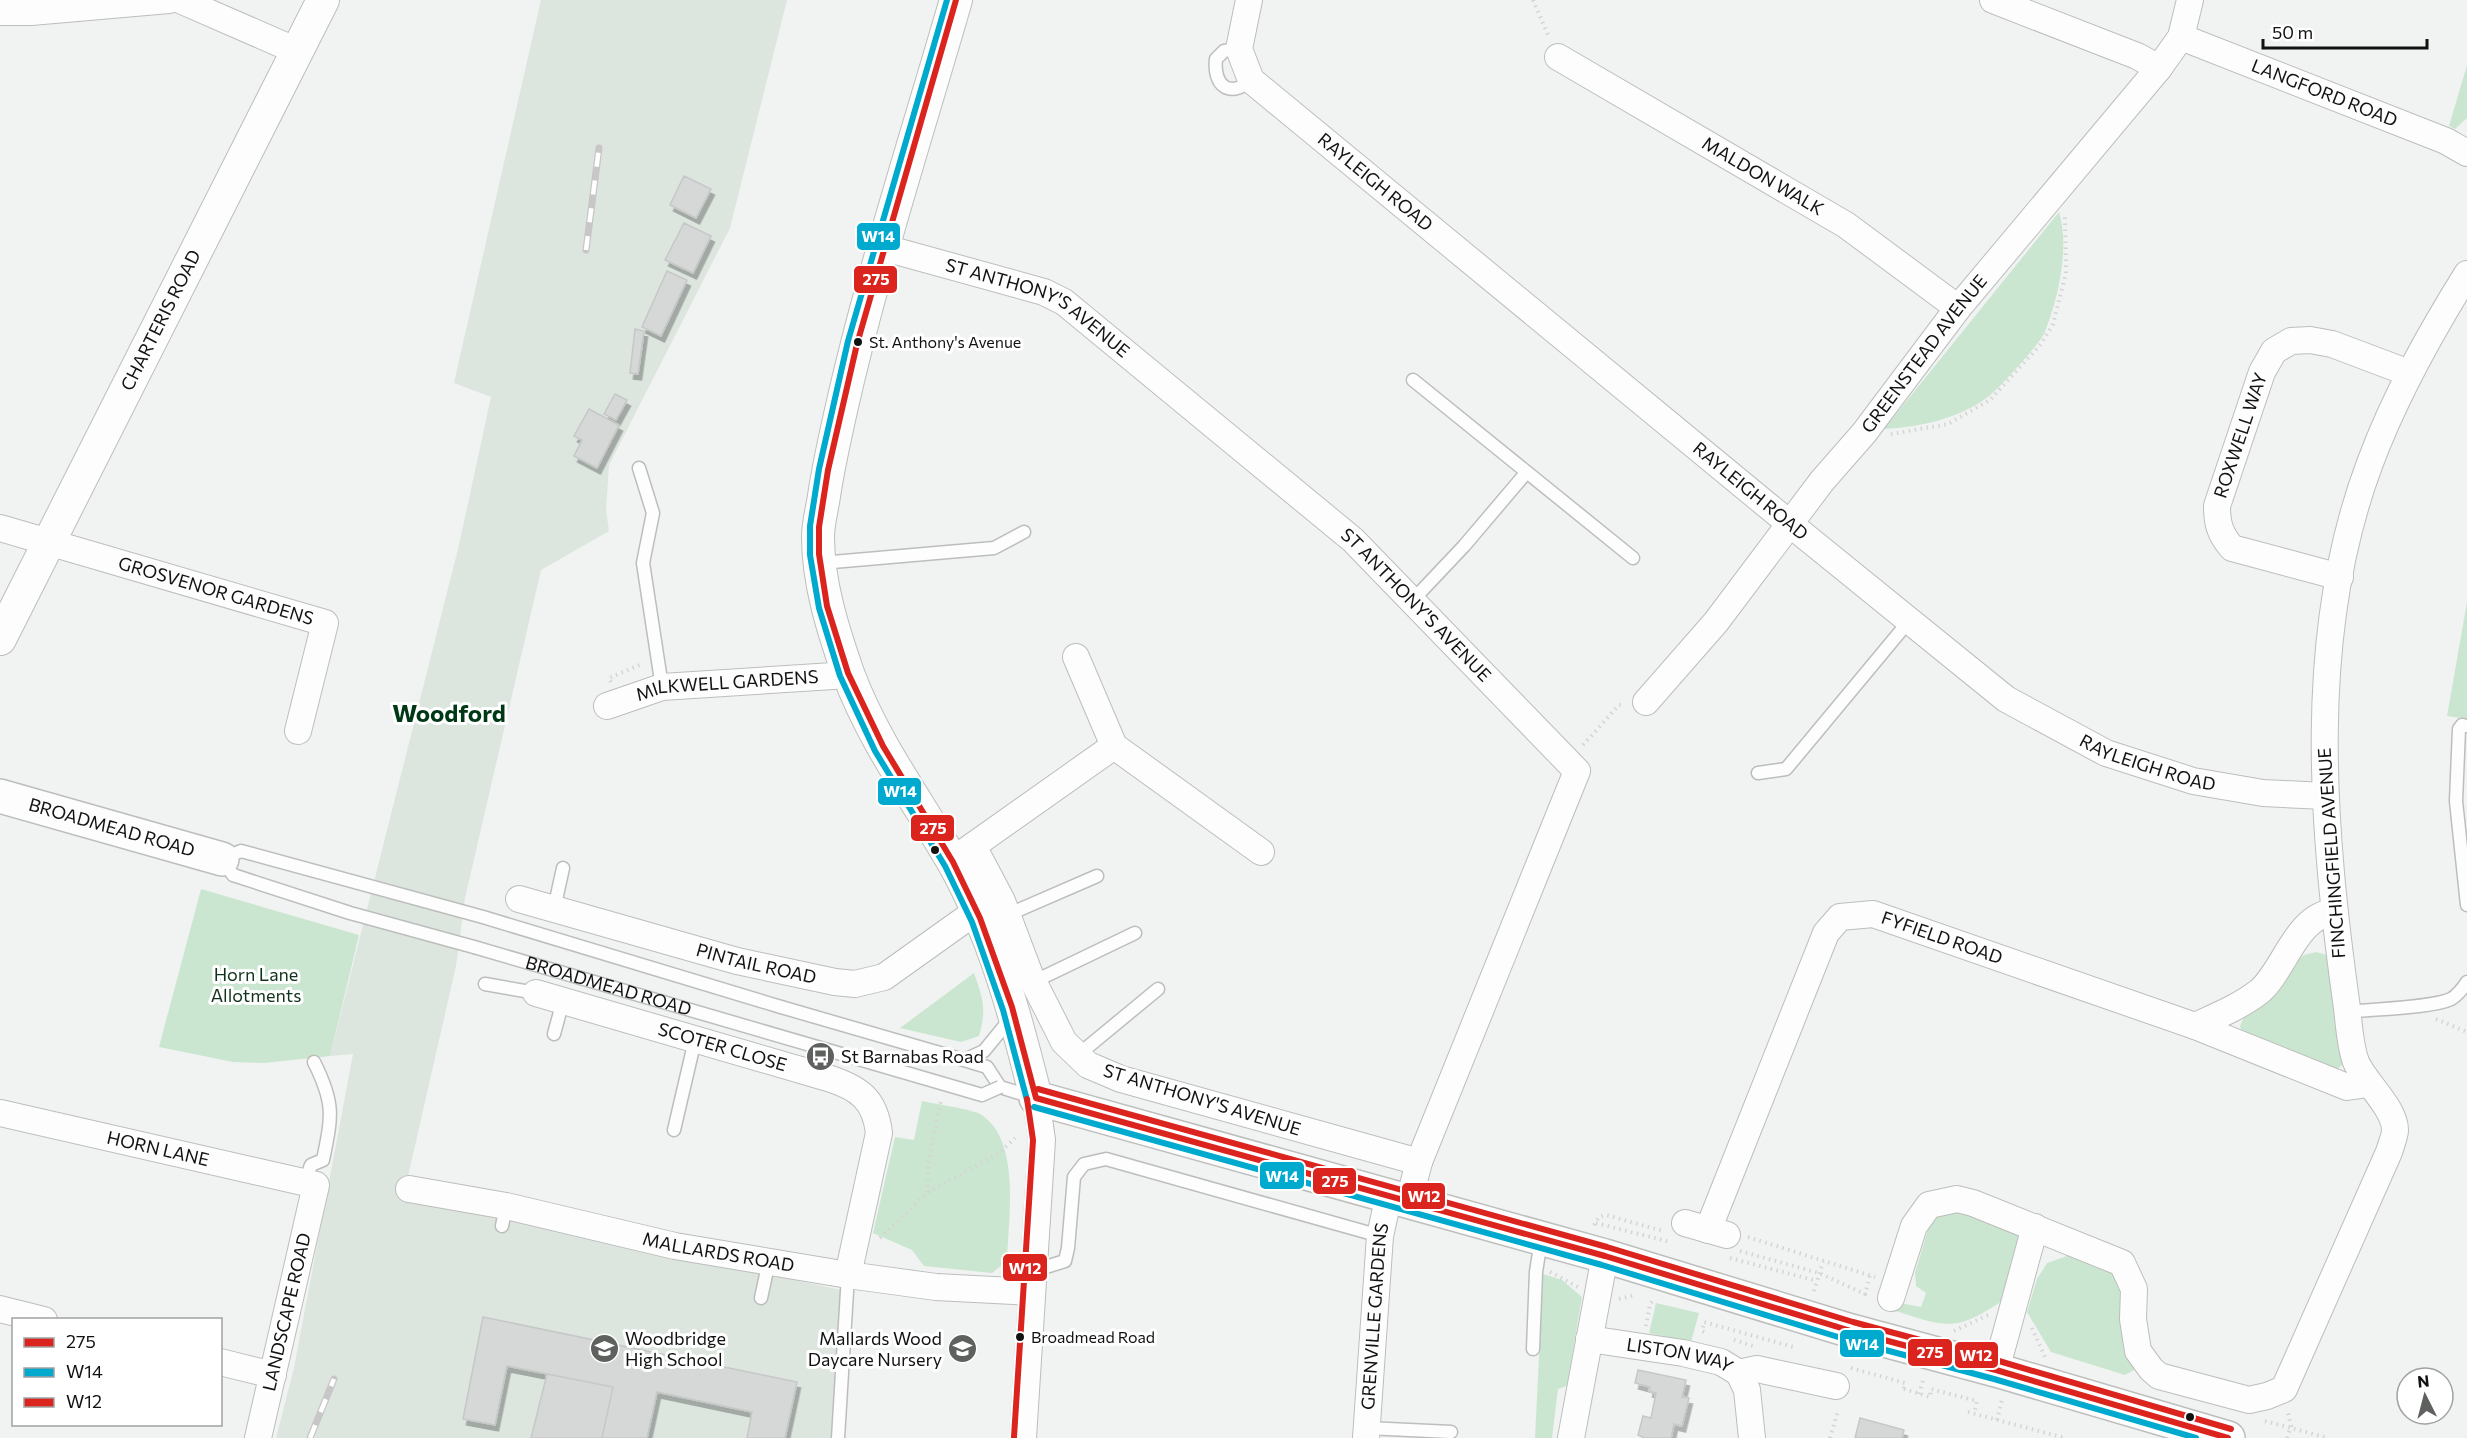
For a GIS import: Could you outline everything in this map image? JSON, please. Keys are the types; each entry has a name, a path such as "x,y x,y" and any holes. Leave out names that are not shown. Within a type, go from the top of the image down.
{"main road":[{"name":"BROADMEAD ROAD","path":"0,796 222,859"},
{"name":"BROADMEAD ROAD","path":"1036,1098 1541,1238 1604,1240 1999,1384 2228,1438"}],"street":[{"path":"0,12 32,12 169,0"},
{"path":"180,0 297,51"},
{"name":"CHARTERIS ROAD","path":"0,639 322,0"},
{"path":"956,0 859,333 830,460 818,534 819,563 832,623 849,675 878,736 963,854 993,913 1014,1015 1036,1098 1042,1140 1023,1438"},
{"name":"RAYLEIGH ROAD","path":"1249,0 1245,64 1790,524 2006,699 2106,753 2193,781 2263,793 2325,796"},
{"path":"1993,0 2137,56 2159,68"},
{"name":"GREENSTEAD AVENUE","path":"1646,702 1716,622 1790,524 1864,433 1958,308 2159,68 2181,38 2190,0"},
{"name":"LANGFORD ROAD","path":"2181,38 2466,150"},
{"name":"MALDON WALK","path":"1558,57 1846,225 1958,308"},
{"name":"ST ANTHONY'S AVENUE","path":"885,248 1044,292 1064,302 1353,540 1567,762"},
{"name":"FINCHINGFIELD AVENUE","path":"2035,1227 2122,1263 2134,1288 2133,1319 2138,1351 2159,1376 2249,1400 2284,1389 2389,1152 2395,1131 2393,1120 2381,1099 2368,1084 2355,1060 2334,912 2325,796 2324,728 2334,604 2351,524 2369,465 2409,373 2466,279"},
{"name":"ROXWELL WAY","path":"2340,577 2232,548 2221,534 2217,520 2217,506 2262,372 2274,351 2291,341 2310,340 2332,344 2409,373"},
{"name":"GROSVENOR GARDENS","path":"0,528 325,623 298,731"},
{"path":"1076,657 1114,746 1261,852"},
{"name":"MILKWELL GARDENS","path":"607,706 662,687 849,675"},
{"path":"963,854 1114,746"},
{"path":"1399,1198 1419,1162 1576,771 1567,762"},
{"name":"PINTAIL ROAD","path":"519,899 737,961 835,982 855,984 884,977 993,913"},
{"path":"2195,1026 2230,1010 2261,990 2307,925 2324,913 2334,912"},
{"name":"ST ANTHONY'S AVENUE","path":"993,913 1064,1042 1088,1065 1121,1079 1419,1162"},
{"name":"FYFIELD ROAD","path":"1716,1230 1826,933 1840,917 1873,914 2195,1026 2347,1087 2368,1084"},
{"name":"SCOTER CLOSE","path":"536,993 847,1084 862,1094 872,1106 877,1118 877,1146 850,1266"},
{"name":"HORN LANE","path":"0,1113 311,1184"},
{"name":"LANDSCAPE ROAD","path":"258,1438 273,1375 311,1184"},
{"name":"MALLARDS ROAD","path":"409,1189 504,1216 598,1234 769,1261 850,1266 936,1287 1032,1292"},
{"name":"GRENVILLE GARDENS","path":"1366,1433 1380,1236 1399,1198"},
{"path":"1895,1286 1914,1226 1929,1205 1958,1199 2035,1227 1999,1384"},
{"path":"1570,1438 1589,1339 1604,1240"},
{"path":"0,1309 36,1318"},
{"name":"LISTON WAY","path":"1589,1339 1683,1353 1721,1362 1738,1373 1758,1369 1837,1399"},
{"path":"222,1362 273,1375"},
{"path":"1738,1373 1747,1390 1752,1438"}],"lane":[{"path":"1413,380 1633,558"},
{"path":"639,468 654,513 643,562 662,687"},
{"path":"1412,601 1464,546 1526,473"},
{"path":"819,563 994,548 1024,532"},
{"path":"1758,773 1786,769 1909,621"},
{"path":"2467,726 2462,725 2458,729 2456,801 2467,906"},
{"name":"BROADMEAD ROAD","path":"1000,1087 982,1095 350,913 233,875 222,859 241,851 483,917 987,1067 1000,1087 1036,1098"},
{"path":"554,909 562,868"},
{"path":"993,913 1097,876"},
{"path":"1033,982 1135,933"},
{"path":"2347,1011 2427,1005 2451,999 2467,982"},
{"path":"485,984 536,993"},
{"path":"1078,1055 1158,989"},
{"path":"554,1034 563,1001"},
{"path":"964,1060 990,1046 1014,1015"},
{"path":"674,1130 695,1040"},
{"path":"311,1184 311,1165 322,1160 332,1119 327,1087 314,1062"},
{"path":"1034,1264 1049,1266 1065,1261 1074,1178 1084,1164 1106,1159 1380,1236"},
{"path":"1533,1349 1536,1272 1541,1238"},
{"path":"761,1298 769,1261"},
{"path":"838,1438 850,1266"},
{"path":"1366,1433 1451,1432"}],"path":[{"path":"1533,0 1558,57"},
{"path":"1864,433 1880,436 1948,424 1990,400 2041,344 2053,324 2066,273 2067,227 2060,188"},
{"path":"1567,762 1619,705 1646,702"},
{"path":"928,1192 928,1164 940,1105"},
{"path":"850,1266 888,1233 928,1192 998,1154 1015,1138"},
{"path":"1596,1223 1604,1240"},
{"path":"1716,1230 1875,1277 1886,1270 1895,1286"},
{"path":"1814,1292 1823,1262"},
{"path":"1781,1277 1782,1272 1817,1281"},
{"path":"1864,1295 1870,1275"},
{"path":"1712,1334 1702,1331 1704,1322 1796,1351 1799,1340"},
{"path":"1732,1340 1762,1348"},
{"path":"1919,1394 1924,1377"},
{"path":"1997,1419 1999,1384"},
{"path":"1904,1389 1930,1397 1931,1389 1977,1401 1974,1414"},
{"path":"1830,1438 1837,1399"},
{"path":"1968,1412 2065,1438"}],"shaded area":[{"path":"541,0 787,0 730,228 609,465 606,510 609,531 541,570 465,898 456,966 403,1198 851,1292 843,1438 276,1438 294,1368 353,1054 330,1056 459,545 491,397 454,383"}],"green space":[{"path":"2467,65 2467,118 2455,129 2449,126"},
{"path":"2059,212 2063,241 2061,274 2049,320 2044,334 2035,347 1989,396 1965,411 1939,420 1884,429"},
{"path":"2467,602 2467,719 2447,716"},
{"name":"Horn Lane Allotments","path":"201,889 359,935 330,1056 264,1063 233,1062 159,1047"},
{"path":"2316,952 2326,955 2332,966 2344,1055 2342,1065 2334,1072 2243,1036 2240,1026 2245,1015 2296,961 2304,955"},
{"path":"974,973 983,1004 979,1036 961,1042 900,1028"},
{"path":"922,1101 980,1114 993,1126 1002,1142 1010,1182 1007,1261 992,1273 924,1266 912,1250 873,1233 895,1137 914,1140"},
{"path":"1945,1207 2015,1229 2023,1240 2002,1301 1972,1319 1949,1324 1937,1323 1892,1310 1895,1302 1921,1307 1926,1293 1916,1286 1915,1273 1932,1216"},
{"path":"2070,1255 2109,1271 2120,1283 2134,1370 2125,1375 2051,1352 2027,1312 2037,1279 2047,1263"},
{"path":"1543,1274 1562,1280 1582,1297 1567,1386 1558,1389 1552,1438 1535,1438"},
{"path":"1656,1303 1699,1313 1691,1342 1649,1333"}],"building":[{"path":"684,176 711,189 696,218 670,205"},
{"path":"684,223 711,236 693,273 665,260"},
{"path":"667,271 687,280 661,336 642,327"},
{"path":"635,329 644,331 638,374 630,373"},
{"path":"615,394 627,400 616,420 604,414"},
{"path":"589,409 619,425 597,468 574,456 582,440 574,436"},
{"path":"483,1317 797,1382 785,1438 747,1438 752,1412 657,1392 647,1438 602,1438 613,1387 507,1366 495,1425 463,1419"},
{"path":"1638,1370 1686,1380 1682,1397 1689,1398 1682,1426 1674,1424 1671,1438 1645,1438 1638,1435 1643,1416 1651,1418 1656,1393 1649,1391 1650,1387 1635,1383"},
{"path":"547,1374 613,1387 602,1438 531,1438"},
{"path":"1860,1418 1904,1430 1902,1438 1855,1438"}],"railway":[{"path":"586,250 599,148"},
{"path":"310,1438 334,1379"}],"transit line":[{"name":"W14","path":"947,0 848,341 819,469 810,526 810,555 819,608 840,676 875,751 945,866 972,922 1003,1010 1027,1100"},
{"name":"275","path":"956,0 857,344 828,470 819,527 819,554 827,606 848,673 883,746 953,862 980,918 1012,1007 1036,1098"},
{"name":"W12","path":"1038,1089 1607,1247 1853,1322 1999,1361 2231,1429"},
{"name":"275","path":"1036,1098 1605,1256 1851,1331 1996,1370 2228,1438"},
{"name":"W12","path":"1014,1437 1033,1140 1027,1099"},
{"name":"W14","path":"1034,1107 1602,1265 1848,1340 1994,1379 2196,1438"}],"place":[{"name":"St. Anthony's Avenue","path":"858,342"},
{"name":"St Barnabas Road","path":"820,1057"},
{"name":"Broadmead Road","path":"1020,1337"},
{"name":"Woodbridge High School","path":"604,1349"},
{"name":"Mallards Wood Daycare Nursery","path":"963,1349"}],"district":[{"name":"Woodford","path":"449,714"}]}
